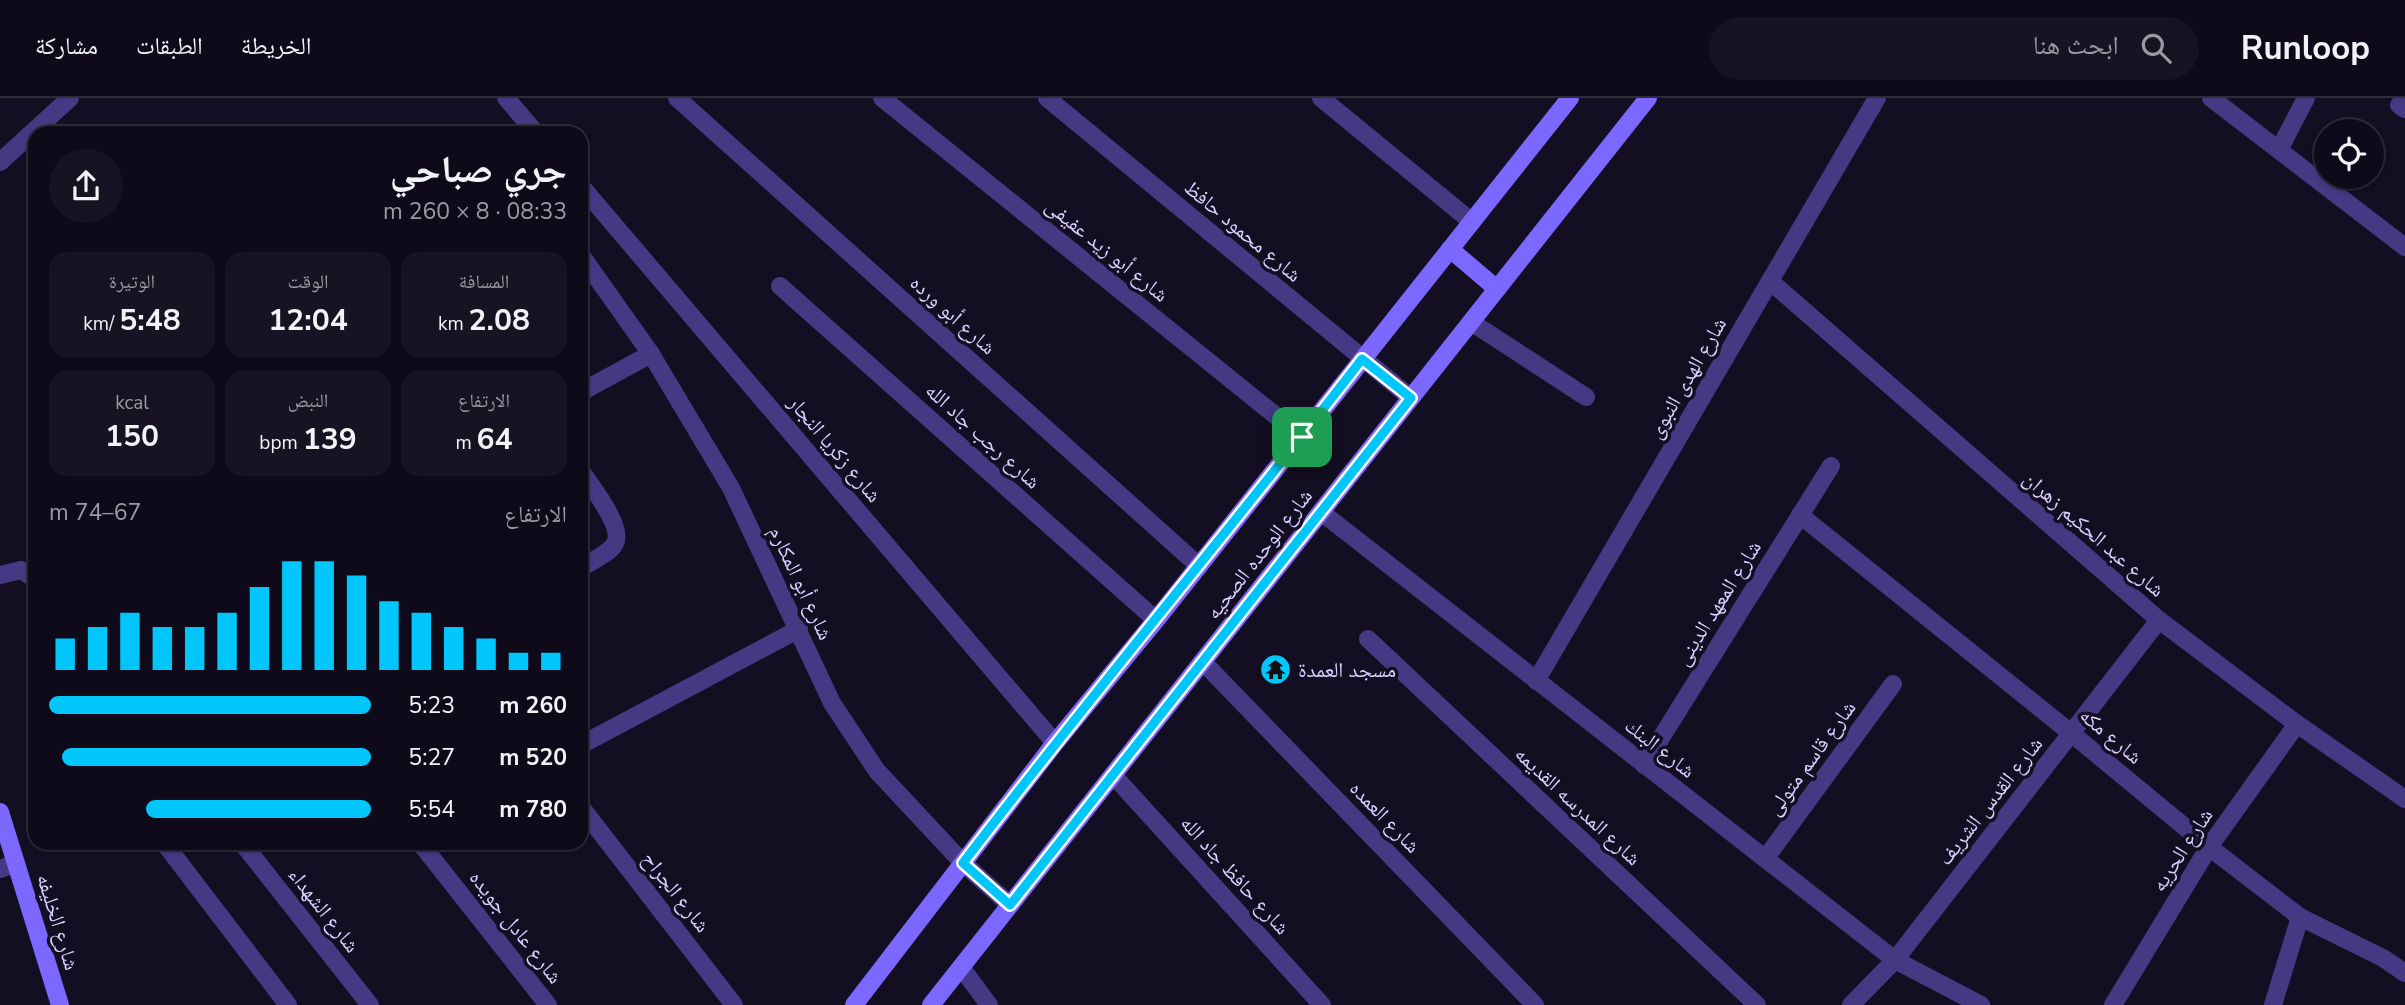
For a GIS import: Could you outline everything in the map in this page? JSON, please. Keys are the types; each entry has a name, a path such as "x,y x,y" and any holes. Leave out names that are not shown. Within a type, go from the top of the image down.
{"main road":[{"name":"شارع الوحده الصحيه","path":"854,1005 1055,743 1156,620 1570,98"},
{"name":"شارع الوحده الصحيه","path":"931,1005 1648,98"},
{"path":"1450,249 1497,289"},
{"name":"شارع الخليفه","path":"0,812 8,866 60,1005"}],"street":[{"path":"39,126 70,98"},
{"path":"506,98 530,126"},
{"name":"شارع أبو ورده","path":"677,98 1199,566"},
{"name":"شارع أبو زيد عفيفى","path":"882,98 1302,437"},
{"name":"شارع محمود حافظ","path":"1047,98 1411,398"},
{"path":"1321,98 1472,222"},
{"name":"شارع الهدى النبوى","path":"1536,681 1877,98"},
{"path":"2211,98 2405,247"},
{"path":"2279,150 2306,98"},
{"path":"0,162 28,136"},
{"name":"شارع زكريا النجار","path":"588,194 1055,743"},
{"name":"شارع أبو المكارم","path":"588,265 651,354 731,488 832,703 877,771 963,863 1010,905"},
{"name":"شارع عبد الحكيم زهران","path":"1770,281 2159,620 2297,724 2405,800"},
{"name":"شارع رجب جاد الله","path":"780,286 1156,620"},
{"path":"1471,322 1586,397"},
{"path":"588,388 651,354"},
{"name":"شارع المعهد الدينى","path":"1644,765 1831,466"},
{"path":"588,482 615,525 618,536 609,550 588,564"},
{"name":"شارع البنك","path":"1321,512 1895,960 1981,1005"},
{"name":"شارع مكه","path":"1800,515 2209,847 2300,917 2384,958 2405,973"},
{"path":"0,575 21,570 28,574"},
{"name":"شارع القدس الشريف","path":"1851,1005 1895,960 2159,620"},
{"path":"588,741 799,629"},
{"name":"شارع المدرسه القديمه","path":"1368,639 1757,1005"},
{"name":"شارع العمده","path":"1203,662 1535,1005"},
{"name":"شارع قاسم متولى","path":"1765,859 1893,684"},
{"name":"شارع الحريه","path":"2113,1005 2209,847 2297,724"},
{"name":"شارع حافظ جاد الله","path":"1113,775 1322,1005"},
{"name":"شارع الجراح","path":"588,816 734,1005"},
{"path":"170,850 289,1005"},
{"name":"شارع الشهداء","path":"248,850 370,1005"},
{"name":"شارع عادل جويده","path":"426,850 548,1005"},
{"path":"2273,1005 2300,917"},
{"path":"961,967 989,1005"}],"place":[{"name":"مسجد العمدة","path":"1275,670"}],"route":[{"path":"1362,359 1411,398 1010,905 963,863 1055,743 1302,437 1362,359"}]}
